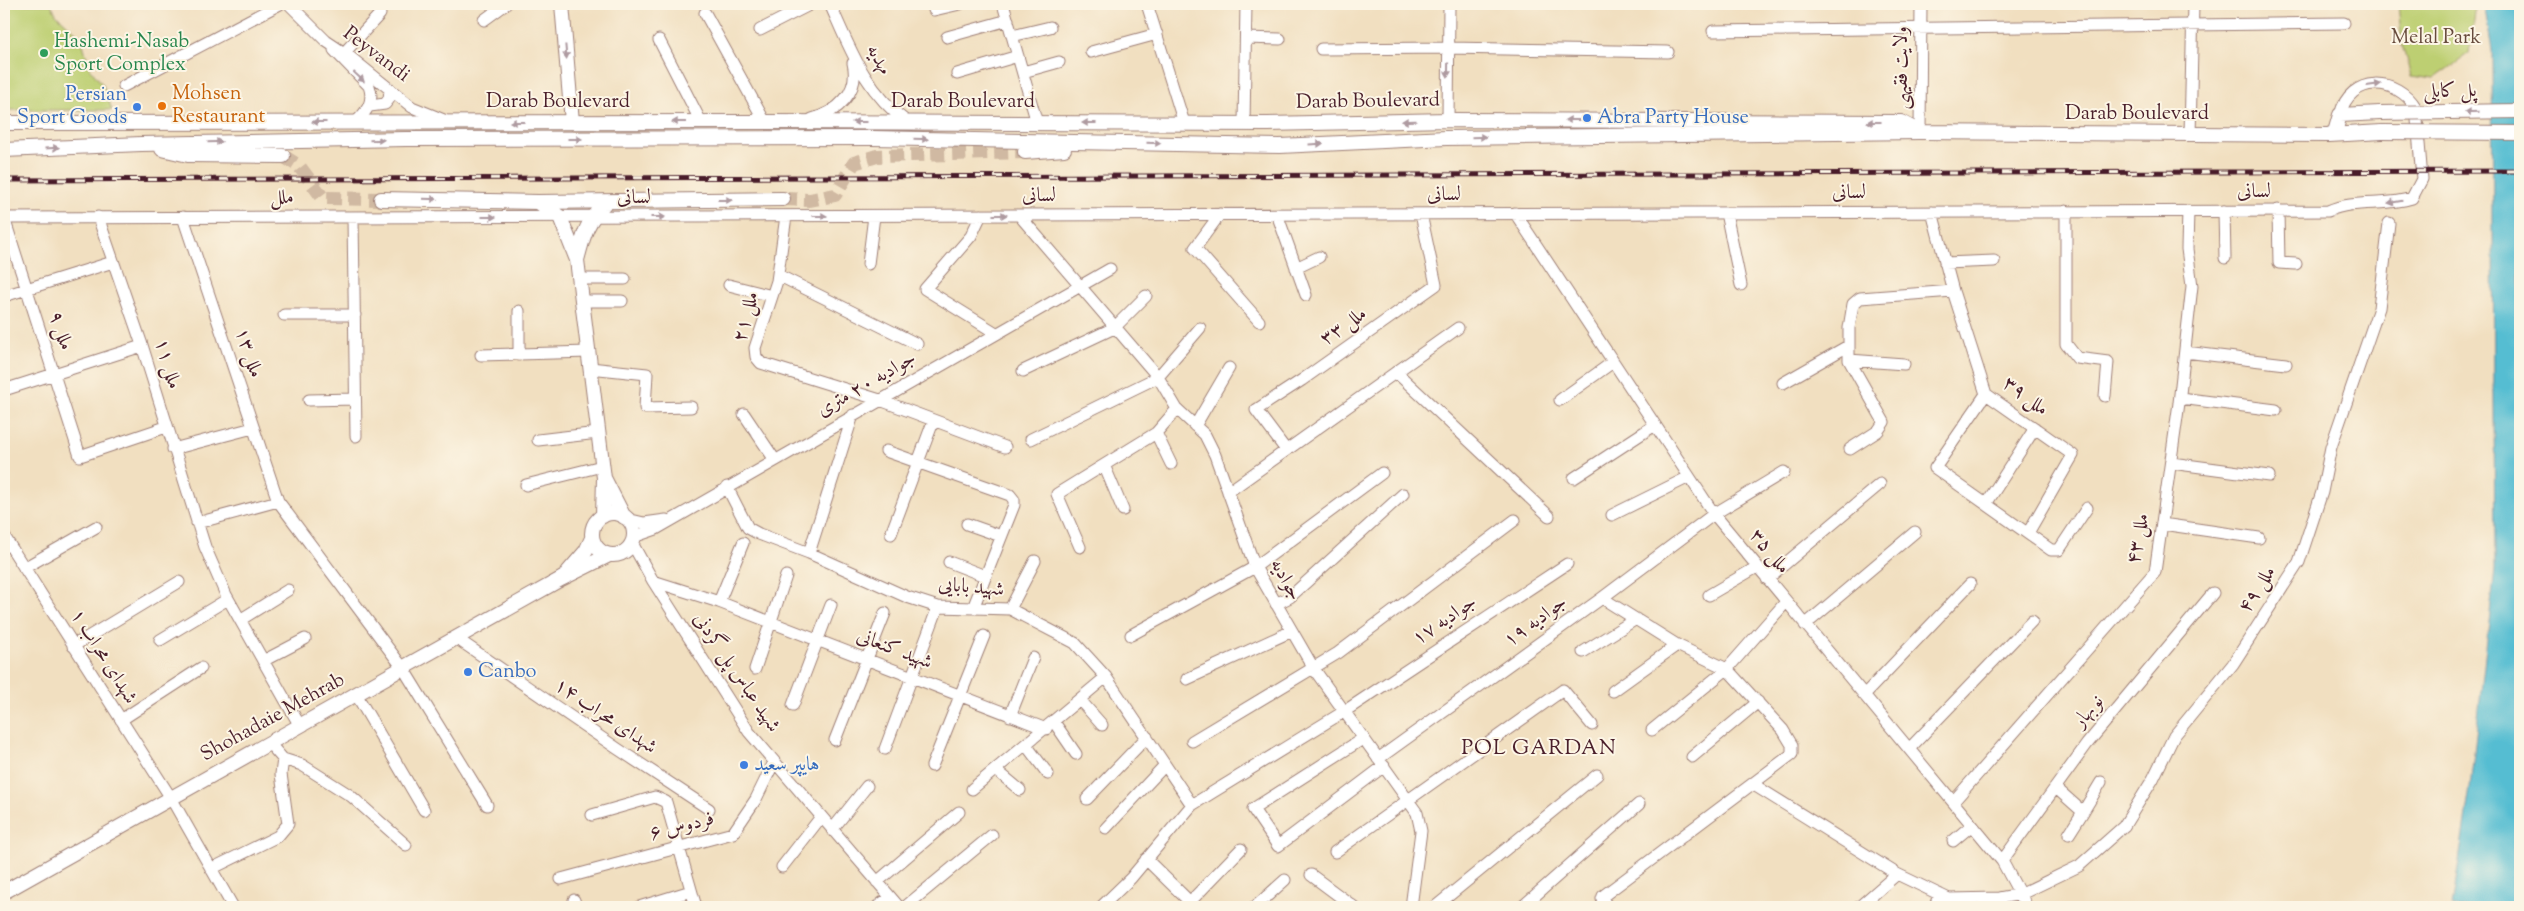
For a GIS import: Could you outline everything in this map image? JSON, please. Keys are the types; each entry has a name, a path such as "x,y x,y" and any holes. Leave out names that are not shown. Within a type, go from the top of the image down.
{"main road":[{"path":"562,4 572,122"},
{"name":"پل کابلی","path":"2340,115 2520,111"},
{"path":"2329,135 2335,132 2340,115"},
{"name":"Darab Boulevard","path":"4,123 1037,122 1268,124 1448,120 1901,122 1920,132"},
{"path":"1215,144 1216,124"},
{"path":"1268,124 1268,145"},
{"name":"Darab Boulevard","path":"4,150 142,144 406,139 863,138 1268,145 1446,138 1920,132 2329,135"},
{"name":"پل کابلی","path":"2329,135 2382,132 2520,133"},
{"path":"1025,152 1079,148 1122,142"},
{"path":"142,144 188,155 283,156"},
{"path":"381,199 538,202 783,200"},
{"path":"538,202 560,218 577,260 603,472 603,516"},
{"path":"577,260 583,236 592,216 606,202"},
{"path":"603,472 625,518"},
{"path":"617,514 625,518 631,524 632,540 622,553 608,555 595,546 592,538 592,529 596,521 603,516 617,514"},
{"path":"561,579 586,551 592,538"},
{"name":"Shohadaie Mehrab","path":"4,892 561,579 608,555"}],"street":[{"path":"124,86 280,4"},
{"name":"Peyvandi","path":"289,4 326,41 417,110 450,122"},
{"path":"484,20 506,4"},
{"path":"760,30 811,4"},
{"name":"مهدیه","path":"830,4 864,78 879,98 908,122"},
{"path":"934,10 960,4"},
{"path":"1003,4 1037,122"},
{"path":"1147,4 1184,123"},
{"path":"1244,124 1246,4"},
{"path":"1448,120 1449,4"},
{"name":"ولایت فقیهی","path":"1920,132 1921,4"},
{"path":"2190,135 2193,4"},
{"path":"705,13 765,122"},
{"path":"344,53 380,14"},
{"path":"947,37 1008,20"},
{"path":"1714,31 2344,23"},
{"path":"1012,36 1050,26"},
{"path":"1091,52 1157,34"},
{"path":"1246,38 1280,39"},
{"path":"658,40 702,122"},
{"path":"326,41 345,64 369,86 371,92 370,106 356,122"},
{"path":"1321,48 1668,52"},
{"path":"796,122 828,115 845,101 854,85 855,68 851,51"},
{"path":"957,74 1018,56"},
{"path":"1023,72 1059,62"},
{"name":"لسانی","path":"560,218 592,216 2328,211 2342,205 2395,204 2412,198 2422,180 2416,108 2410,98 2401,90 2390,85 2367,86 2348,98 2340,115"},
{"path":"370,106 385,104 389,100 390,89"},
{"path":"2278,210 2279,263 2296,264"},
{"path":"2066,211 2066,344 2077,358 2108,362 2105,396"},
{"name":"ملل ۴۳","path":"1953,802 2154,572 2180,398 2192,286 2187,249 2188,211"},
{"path":"2224,211 2225,258"},
{"path":"1726,212 1741,285"},
{"name":"ملل ۳۹","path":"1932,212 1953,291 1986,394 2073,455 2028,533"},
{"name":"ملل ۳۵","path":"1515,213 1714,514 2002,861 2027,907"},
{"path":"1220,214 1195,248 1258,321"},
{"path":"1277,214 1306,295"},
{"name":"ملل ۳۳","path":"1286,450 1256,410 1302,380 1436,285 1421,214"},
{"path":"981,215 971,236 925,289 996,333"},
{"name":"جوادیه","path":"1019,215 1158,377 1178,410 1205,435 1228,492 1254,567 1314,669 1417,813 1421,831 1411,907"},
{"name":"ملل ۲۱","path":"786,216 778,275 755,348 756,357 761,362 880,400 933,422 1005,447"},
{"path":"868,264 874,216"},
{"name":"ملل ۱۱","path":"98,217 142,346 205,547 228,599 300,726"},
{"name":"ملل ۱۳","path":"183,217 278,501 403,668 486,805"},
{"path":"353,217 356,436"},
{"name":"ملل","path":"4,218 560,218"},
{"name":"ملل ۹","path":"4,218 80,456 166,427"},
{"name":"ملل ۴۹","path":"1754,785 1897,874 1949,899 1999,898 2021,894 2079,866 2124,826 2153,779 2174,736 2233,664 2298,562 2322,492 2331,447 2379,308 2389,223"},
{"path":"1296,268 1319,258"},
{"path":"1945,263 1994,261"},
{"path":"4,296 114,262"},
{"name":"جوادیه ۲۰ متری","path":"632,540 675,518 1110,269"},
{"path":"778,275 917,344"},
{"path":"580,279 625,279"},
{"path":"729,285 772,296"},
{"path":"1850,449 1878,431 1884,422 1848,360 1853,304 1860,298 1953,291"},
{"path":"1023,371 1114,328 1146,296"},
{"path":"582,301 622,301"},
{"path":"519,311 519,355"},
{"path":"284,315 354,315"},
{"path":"1031,440 1158,377 1200,328"},
{"path":"1228,492 1458,328"},
{"path":"4,390 142,346"},
{"path":"1782,383 1848,346"},
{"path":"481,355 588,352"},
{"path":"2185,352 2286,364"},
{"path":"1848,360 1904,364"},
{"path":"1560,400 1613,362"},
{"path":"590,368 647,374 645,408 691,406"},
{"path":"1195,426 1229,368"},
{"path":"1396,372 1549,516"},
{"path":"1986,394 1935,468 2051,550 2060,550 2087,508"},
{"path":"2180,398 2276,410"},
{"path":"309,400 356,399"},
{"path":"1080,547 1057,494 1156,433 1178,410"},
{"path":"744,414 774,460"},
{"path":"810,553 853,415"},
{"path":"891,534 933,422"},
{"path":"1574,478 1655,425"},
{"path":"173,449 253,428"},
{"path":"1986,504 2035,428"},
{"path":"538,440 598,433"},
{"path":"1156,433 1171,464"},
{"path":"886,451 1010,496 1014,500 1014,505 973,608"},
{"path":"2171,462 2269,476"},
{"path":"1104,465 1123,510"},
{"path":"526,485 603,472"},
{"name":"جوادیه ۱۹","path":"1364,738 1253,809 1278,846 1381,762 1714,514 1784,472"},
{"path":"1131,635 1254,567 1382,473"},
{"path":"1612,515 1689,477"},
{"path":"1767,579 1880,484"},
{"name":"شهید بابایی","path":"728,487 748,528 810,553 907,597 938,607 1010,609 1075,643 1106,677 1192,805"},
{"path":"1276,604 1290,597 1404,494"},
{"path":"197,523 278,501"},
{"path":"625,518 644,523 675,518"},
{"path":"1192,741 1314,669 1516,520"},
{"path":"967,524 1001,536"},
{"path":"2162,524 2259,538"},
{"path":"24,568 96,527"},
{"path":"1805,624 1915,532"},
{"name":"شهدای محراب ۱","path":"4,536 171,798 232,907"},
{"name":"شهید عباس پل گردنی","path":"632,540 653,581 749,732 899,907"},
{"path":"719,602 744,543"},
{"path":"1010,609 1035,561"},
{"path":"949,562 986,576"},
{"name":"جوادیه ۱۷","path":"1101,907 1146,859 1192,805 1345,712 1567,564"},
{"path":"1709,594 1757,567"},
{"path":"755,669 772,623 786,576"},
{"name":"شهید کنعانی","path":"653,581 719,602 1010,716 1050,726"},
{"path":"74,646 179,582"},
{"path":"1864,695 1970,584"},
{"path":"240,620 288,590"},
{"name":"نوبهار","path":"2002,861 2087,744 2212,593"},
{"path":"1602,598 1677,645 1727,669 1783,730 1792,745 1792,754 1754,785 1604,896 1602,899 1608,907"},
{"path":"160,640 228,599"},
{"path":"1652,730 1727,669 1786,602"},
{"path":"793,705 830,605"},
{"path":"885,749 938,607"},
{"path":"835,740 885,613"},
{"path":"1583,652 1636,619"},
{"path":"1909,749 2032,621"},
{"path":"1187,679 1292,631"},
{"path":"932,766 984,636"},
{"name":"شهدای محراب ۱۴","path":"456,638 709,809"},
{"path":"264,661 305,639"},
{"path":"1613,691 1677,645"},
{"path":"1010,716 1033,658"},
{"path":"121,720 201,668"},
{"path":"972,789 1050,726 1106,677"},
{"path":"1335,852 1563,690 1592,725"},
{"path":"356,694 424,810"},
{"path":"1080,700 1102,726"},
{"path":"1692,757 1758,702"},
{"path":"1050,726 1076,754"},
{"path":"1087,799 1146,737"},
{"path":"269,743 283,759 302,765 351,796 406,844"},
{"path":"1026,745 1048,774"},
{"path":"211,869 278,836 288,824 280,774 283,759"},
{"name":"فردوس ۶","path":"561,879 678,846 733,833 756,799 774,762"},
{"path":"1106,828 1165,765"},
{"path":"996,770 1020,790"},
{"path":"1435,907 1597,775"},
{"path":"2069,834 2101,782"},
{"path":"832,830 867,786"},
{"path":"2056,788 2082,812"},
{"path":"592,815 655,797 666,802 696,907"},
{"path":"1522,907 1639,804"},
{"path":"877,882 959,812"},
{"path":"782,867 822,817"},
{"path":"1953,841 1972,825"},
{"path":"905,907 992,836"},
{"path":"1146,859 1190,906 1241,849"},
{"path":"1859,907 1897,874"},
{"path":"1311,875 1354,907"},
{"path":"1255,907 1285,880"},
{"path":"638,907 691,891"},
{"path":"1935,907 1939,894"},
{"path":"877,907 890,897"}],"green space":[{"name":"Hashemi-Nasab Sport Complex","path":"4,4 51,4 56,14 81,37 90,69 103,85 112,110 4,110"},
{"name":"Melal Park","path":"2398,4 2476,4 2470,53 2434,79 2411,76 2402,45"}],"water":[{"path":"2484,4 2520,4 2520,907 2452,907 2470,788 2495,569 2492,50"}],"tunnel":[{"path":"783,199 810,200 835,195 854,163 877,156 1025,152"},
{"path":"283,156 299,166 323,198 381,199"}],"railway":[{"path":"4,180 2520,171"}],"place":[{"name":"Hashemi-Nasab Sport Complex","path":"44,53"},
{"name":"Mohsen Restaurant","path":"162,106"},
{"name":"Persian Sport Goods","path":"137,107"},
{"name":"Abra Party House","path":"1587,118"},
{"name":"Canbo","path":"468,672"},
{"name":"هایپر سعید","path":"744,765"}],"district":[{"name":"POL GARDAN","path":"1539,749"}]}
